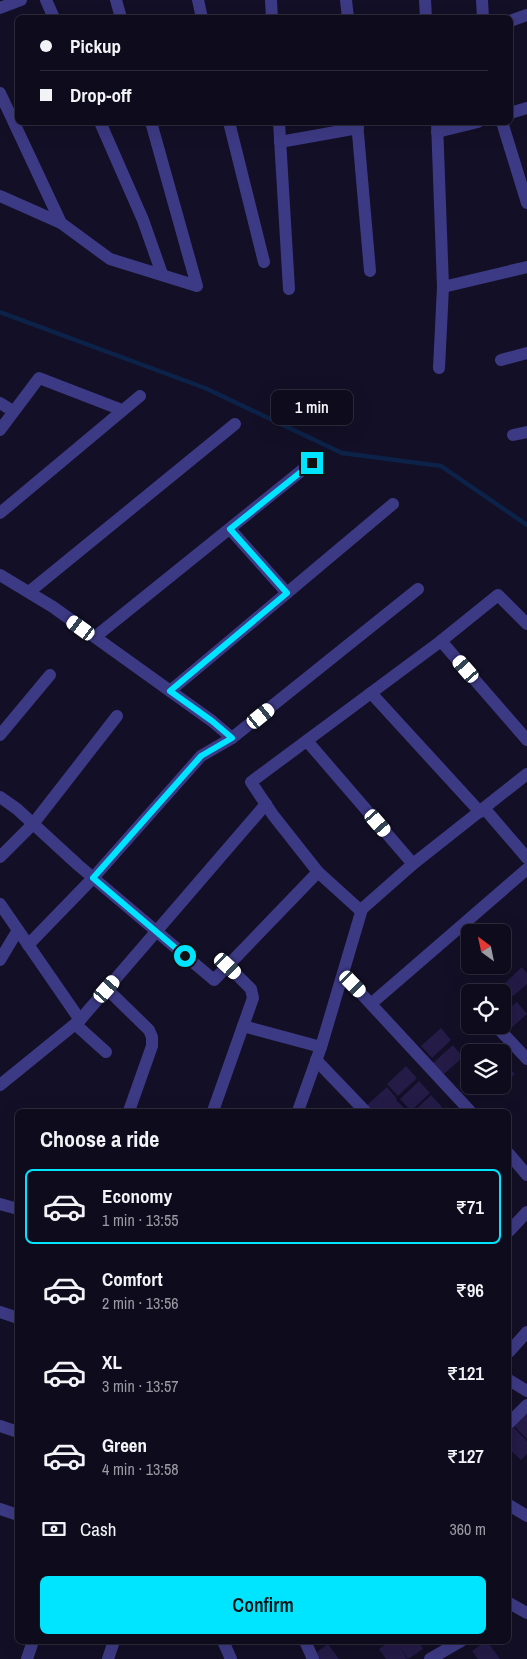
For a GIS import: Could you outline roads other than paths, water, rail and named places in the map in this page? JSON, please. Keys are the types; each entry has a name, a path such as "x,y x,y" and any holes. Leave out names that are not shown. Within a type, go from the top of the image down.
{"street":[{"path":"2,5 21,0"},
{"path":"46,0 53,15"},
{"path":"116,0 120,15"},
{"path":"198,0 201,15"},
{"path":"271,0 272,15"},
{"path":"346,0 348,15"},
{"path":"425,0 426,15"},
{"path":"482,0 483,15"},
{"path":"513,20 527,15"},
{"path":"0,93 61,223"},
{"path":"513,112 527,108"},
{"path":"101,125 143,220 162,274"},
{"path":"0,196 61,223 110,259 197,286 152,125"},
{"path":"229,125 264,262"},
{"path":"279,125 289,289"},
{"path":"280,142 358,125 370,271"},
{"path":"439,368 443,287 437,127 453,125"},
{"path":"503,125 527,203"},
{"path":"443,287 527,267"},
{"path":"501,360 527,352"},
{"path":"0,430 39,378 122,410"},
{"path":"0,513 140,396"},
{"path":"0,404 13,411"},
{"path":"29,592 235,424"},
{"path":"513,435 527,432"},
{"path":"95,637 312,463"},
{"path":"170,691 393,504"},
{"path":"230,529 287,593"},
{"path":"0,575 53,607 212,721 232,738"},
{"path":"28,945 93,878 201,756 232,738 418,589"},
{"path":"361,911 318,872 251,782 441,641 498,595 527,624"},
{"path":"441,641 527,740"},
{"path":"0,735 50,675"},
{"path":"371,693 527,858"},
{"path":"0,856 33,824 117,716"},
{"path":"307,741 413,864"},
{"path":"299,1109 321,1047 362,909 413,864 527,774"},
{"path":"0,797 214,980 318,872"},
{"path":"0,1085 78,1022 266,804"},
{"path":"372,1003 527,869"},
{"path":"0,904 78,1022 106,1052"},
{"path":"0,960 18,930"},
{"path":"214,1109 253,1002 253,993 249,986 228,966"},
{"path":"343,974 372,1003 468,1109"},
{"path":"107,989 148,1030 152,1037 152,1046 130,1109"},
{"path":"243,1026 321,1047"},
{"path":"503,1034 527,1059"},
{"path":"316,1060 362,1109"},
{"path":"511,1156 527,1174"},
{"path":"0,1204 15,1209"},
{"path":"511,1229 527,1212"},
{"path":"0,1312 15,1317"},
{"path":"511,1350 527,1332"},
{"path":"511,1381 527,1391"},
{"path":"511,1420 527,1405"},
{"path":"0,1426 15,1431"},
{"path":"511,1505 526,1513"},
{"path":"0,1509 15,1514"},
{"path":"26,1659 31,1644"},
{"path":"108,1659 113,1644"},
{"path":"224,1644 231,1659"},
{"path":"306,1644 313,1659"},
{"path":"430,1659 456,1644"}],"waterway":[{"path":"0,312 205,388 342,453 441,466 527,525"}]}
